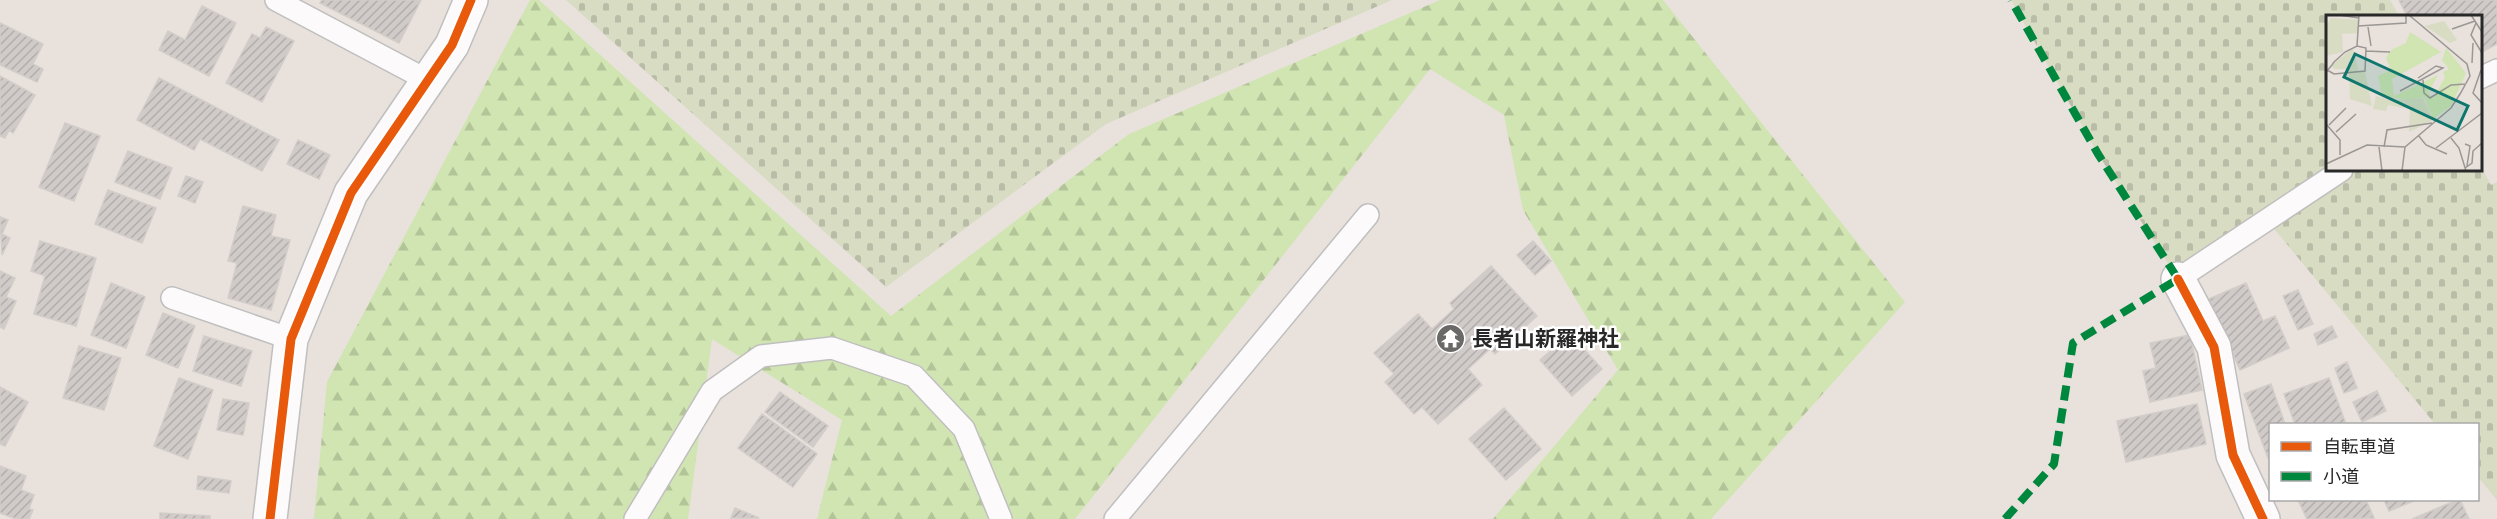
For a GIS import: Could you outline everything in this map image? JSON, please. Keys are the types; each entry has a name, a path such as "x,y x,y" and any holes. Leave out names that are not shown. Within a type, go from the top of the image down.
{"street":[{"path":"270,519 291,339 351,193 452,45 471,0"},
{"path":"2178,279 2214,347 2233,455 2263,519"}],"lane":[{"path":"276,0 427,80"},
{"path":"2482,78 2497,70"},
{"path":"2178,279 2340,171"},
{"path":"1115,519 1368,215"},
{"path":"172,298 291,339"},
{"path":"635,519 712,391 761,356 832,348 914,376 964,429 1002,519"}],"green space":[{"path":"530,0 539,0 891,316 1129,134 1440,0 1663,0 1905,302 1711,519 1493,519 1618,370 1523,210 1504,115 1430,69 1075,519 817,519 842,420 712,339 688,519 314,519 327,382"},
{"path":"566,0 1392,0 1106,124 886,287"},
{"path":"2011,0 2390,0 2398,15 2326,15 2326,171 2482,171 2482,169 2491,185 2497,182 2497,500 2479,478 2479,423 2434,423 2267,220 2178,279 2098,154"}],"building":[{"path":"322,0 421,0 399,43 320,3"},
{"path":"2399,0 2497,0 2497,44 2482,52 2482,15 2406,15"},
{"path":"202,6 236,23 209,76 159,50 168,31 185,40"},
{"path":"0,23 43,44 33,64 43,69 37,82 0,65"},
{"path":"266,27 294,41 262,102 226,83 252,34 260,38"},
{"path":"0,76 35,95 13,133 9,130 5,138 0,136"},
{"path":"159,78 279,140 262,171 200,139 194,150 137,120"},
{"path":"65,123 100,136 74,201 39,187"},
{"path":"298,140 330,155 319,179 287,164"},
{"path":"128,151 172,168 160,199 115,182"},
{"path":"186,176 203,182 195,203 178,196"},
{"path":"108,190 156,208 142,243 95,224"},
{"path":"243,206 276,215 271,236 290,240 271,310 228,298 237,263 228,261"},
{"path":"0,217 8,220 2,234 10,238 2,255"},
{"path":"40,241 96,258 76,326 34,314 45,276 31,271"},
{"path":"1533,241 1551,261 1535,275 1517,255"},
{"name":"長者山新羅神社","path":"1491,266 1537,316 1495,354 1490,349 1468,369 1482,385 1438,424 1422,407 1414,414 1385,382 1394,374 1374,353 1418,314 1432,329 1454,309 1450,303"},
{"path":"0,271 15,278 6,297 16,301 4,329 0,327"},
{"path":"111,283 145,297 126,348 91,335"},
{"path":"2246,283 2263,321 2275,316 2289,348 2240,370 2209,299"},
{"path":"2298,290 2313,324 2298,330 2283,296"},
{"path":"163,313 195,326 178,368 146,355"},
{"path":"2332,326 2337,337 2318,345 2314,334"},
{"path":"1570,334 1602,369 1572,396 1540,360"},
{"path":"2190,335 2202,390 2150,402 2143,371 2156,368 2150,343"},
{"path":"204,336 252,351 241,386 193,371"},
{"path":"79,346 121,358 104,410 63,398"},
{"path":"2347,362 2357,388 2344,393 2335,368"},
{"path":"179,378 213,390 188,459 154,446"},
{"path":"2329,378 2346,423 2295,423 2284,394"},
{"path":"2271,384 2285,423 2269,423 2268,458 2244,394"},
{"path":"0,387 28,402 5,446 0,444"},
{"path":"2377,391 2386,411 2362,422 2353,402"},
{"path":"780,392 828,426 813,447 765,412"},
{"path":"223,399 249,403 243,435 217,430"},
{"path":"2197,404 2206,444 2126,462 2117,421"},
{"path":"1504,408 1541,449 1506,480 1469,439"},
{"path":"762,414 817,454 793,487 738,448"},
{"path":"0,466 26,476 21,490 34,495 29,509 33,510 29,519 16,519 0,513"},
{"path":"198,476 231,481 229,493 197,489"},
{"path":"2298,501 2366,501 2374,518 2307,519"},
{"path":"2384,501 2414,501 2389,511"},
{"path":"2455,501 2460,501 2469,519 2412,519"},
{"path":"735,508 759,518 731,518"},
{"path":"160,513 210,516 210,519 160,519"}],"marked path":[{"path":"2005,519 2054,464 2073,343 2178,279 2098,154 2011,0"}],"cycle path":[{"path":"270,519 291,339 351,193 452,45 471,0"},
{"path":"2178,279 2214,347 2233,455 2263,519"}],"place":[{"name":"長者山新羅神社","path":"1451,339"}]}
